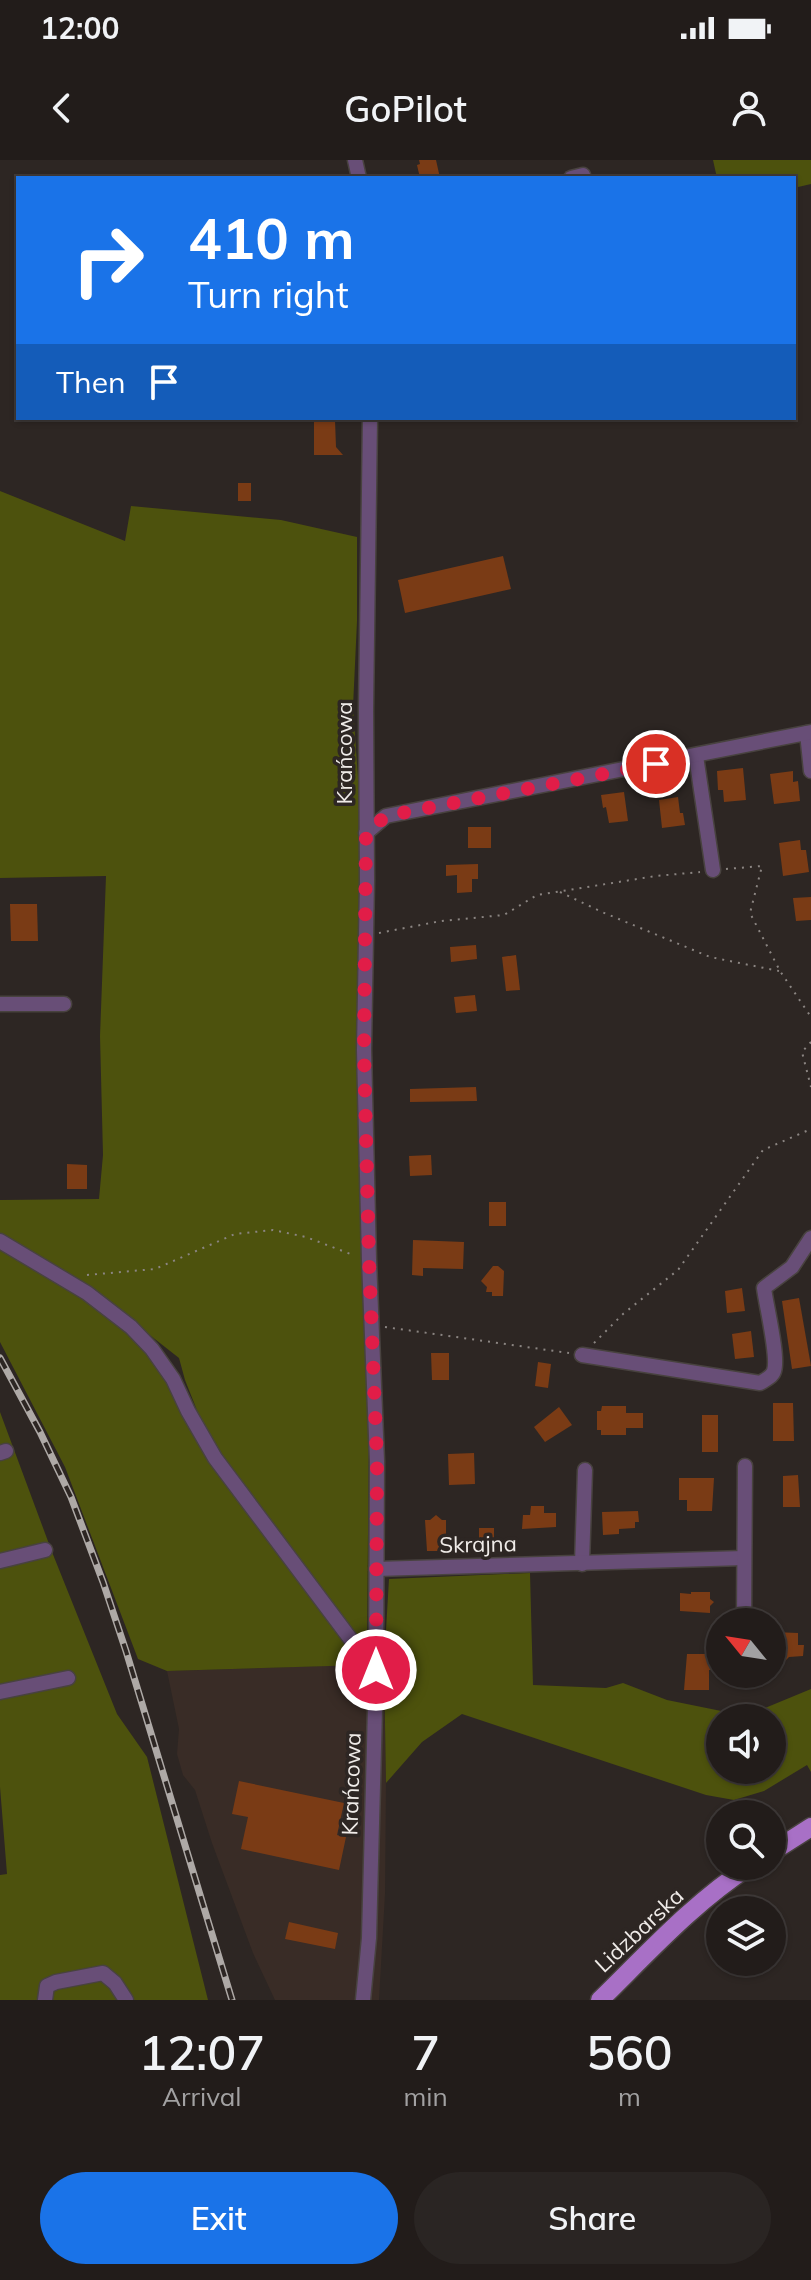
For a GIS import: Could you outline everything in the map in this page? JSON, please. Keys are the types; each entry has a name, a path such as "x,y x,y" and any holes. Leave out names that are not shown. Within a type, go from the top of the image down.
{"main road":[{"path":"786,1843 811,1827"},
{"name":"Lidzbarska","path":"600,2000 689,1915 733,1880"}],"street":[{"name":"Krańcowa","path":"363,2000 369,1938 376,1670 377,1461 364,1050 370,420"},
{"path":"366,833 386,816 809,732 811,771"},
{"path":"696,756 713,870"},
{"path":"0,1004 64,1004"},
{"path":"582,1355 760,1383 774,1371 775,1359 764,1288 792,1267 811,1238"},
{"path":"0,1241 87,1293 131,1327 152,1349 173,1379 215,1458 376,1670"},
{"path":"744,1608 745,1466"},
{"path":"582,1564 585,1470"},
{"path":"0,1561 45,1550"},
{"name":"Skrajna","path":"376,1569 744,1558"},
{"path":"0,1692 68,1678"},
{"path":"45,2000 47,1986 103,1973 115,1983 126,2000"}],"path":[{"path":"366,935 441,921 504,915 537,895 559,891 656,876 762,866 750,913 780,971 811,1017"},
{"path":"559,891 710,957 780,971"},
{"path":"811,1042 802,1052 811,1087"},
{"path":"372,1325 582,1355 623,1314 678,1270 763,1150 811,1129"},
{"path":"88,1274 155,1269 235,1234 273,1230 306,1237 369,1260"}],"shaded area":[{"path":"384,1664 385,1894 379,2000 275,2000 253,1953 195,1790 183,1775 177,1754 179,1729 167,1671"}],"green space":[{"path":"713,160 811,160 811,184 796,188 796,176 717,176"},
{"path":"0,491 125,541 131,506 281,520 357,537 353,707 361,819 369,1421 367,1648 357,1640 223,1461 202,1423 179,1358 77,1278 0,1233 0,1200 99,1199 103,1155 100,1036 106,876 0,878"},
{"path":"0,1244 128,1329 156,1358 207,1454 251,1518 364,1665 167,1671 138,1659 65,1467 0,1342"},
{"path":"0,1412 117,1714 147,1757 208,2000 0,2000 0,1875 7,1874 0,1787"},
{"path":"530,1573 533,1685 606,1688 623,1683 667,1700 706,1708 706,1784 776,1784 734,1800 706,1795 462,1714 422,1742 386,1783 384,1664 389,1579"},
{"path":"811,1689 811,1772 807,1765 786,1778 786,1704 775,1704"}],"building":[{"path":"419,160 436,160 440,176 420,176 417,165 420,164"},
{"path":"314,420 335,420 336,447 343,455 314,455"},
{"path":"238,483 251,483 251,501 238,501"},
{"path":"503,556 511,589 405,613 398,580"},
{"path":"743,768 746,800 724,802 723,790 718,790 717,771"},
{"path":"793,771 793,782 798,781 800,801 774,804 770,774"},
{"path":"624,792 628,821 609,823 601,795"},
{"path":"678,797 685,825 662,828 659,800"},
{"path":"468,827 491,827 491,848 468,848"},
{"path":"800,840 801,850 806,850 809,872 783,876 779,843"},
{"path":"478,864 478,879 472,879 472,892 457,893 457,875 446,876 446,865"},
{"path":"811,897 811,920 796,921 793,898"},
{"path":"10,904 37,904 38,941 11,941"},
{"path":"476,945 477,959 451,962 450,947"},
{"path":"516,955 520,990 506,991 502,957"},
{"path":"475,995 477,1011 456,1013 454,997"},
{"path":"476,1087 477,1101 410,1102 410,1089"},
{"path":"431,1155 432,1175 410,1176 409,1156"},
{"path":"67,1164 87,1165 87,1189 67,1189"},
{"path":"489,1202 506,1202 506,1226 489,1226"},
{"path":"413,1240 464,1242 463,1269 423,1268 423,1276 412,1275"},
{"path":"493,1266 504,1271 503,1296 492,1296 492,1292 486,1292 487,1287 481,1281"},
{"path":"742,1288 745,1311 727,1313 725,1291"},
{"path":"799,1298 811,1366 792,1369 782,1301"},
{"path":"751,1331 754,1357 735,1359 732,1334"},
{"path":"431,1353 449,1353 449,1380 432,1380"},
{"path":"538,1362 551,1364 548,1388 535,1386"},
{"path":"773,1403 793,1403 794,1441 773,1441"},
{"path":"602,1406 626,1406 626,1413 643,1413 643,1428 626,1428 626,1435 601,1435 601,1430 597,1430 597,1411 601,1411"},
{"path":"559,1407 572,1425 545,1442 534,1427"},
{"path":"702,1415 718,1415 718,1452 702,1452"},
{"path":"474,1453 475,1484 449,1485 448,1454"},
{"path":"798,1475 800,1507 783,1507 783,1476"},
{"path":"679,1478 714,1478 712,1511 687,1511 687,1500 679,1500"},
{"path":"531,1506 544,1506 544,1513 556,1513 556,1527 522,1529 523,1515 530,1515"},
{"path":"638,1511 639,1522 635,1522 635,1528 619,1529 619,1534 603,1535 602,1512"},
{"path":"436,1515 446,1520 446,1551 427,1551 425,1520"},
{"path":"479,1528 494,1528 494,1543 479,1543"},
{"path":"710,1592 710,1599 714,1602 706,1608 706,1613 680,1611 680,1593"},
{"path":"786,1633 798,1633 798,1645 804,1645 803,1656 786,1660"},
{"path":"687,1654 706,1654 706,1688 709,1690 684,1690"},
{"path":"239,1781 344,1803 337,1835 346,1837 339,1870 241,1849 248,1817 232,1814"},
{"path":"289,1922 338,1933 335,1949 285,1939"}],"railway":[{"path":"0,1358 71,1497 103,1582 232,2000"}],"route":[{"path":"376,1670 377,1461 364,1050 366,833 386,816 656,764"}]}
